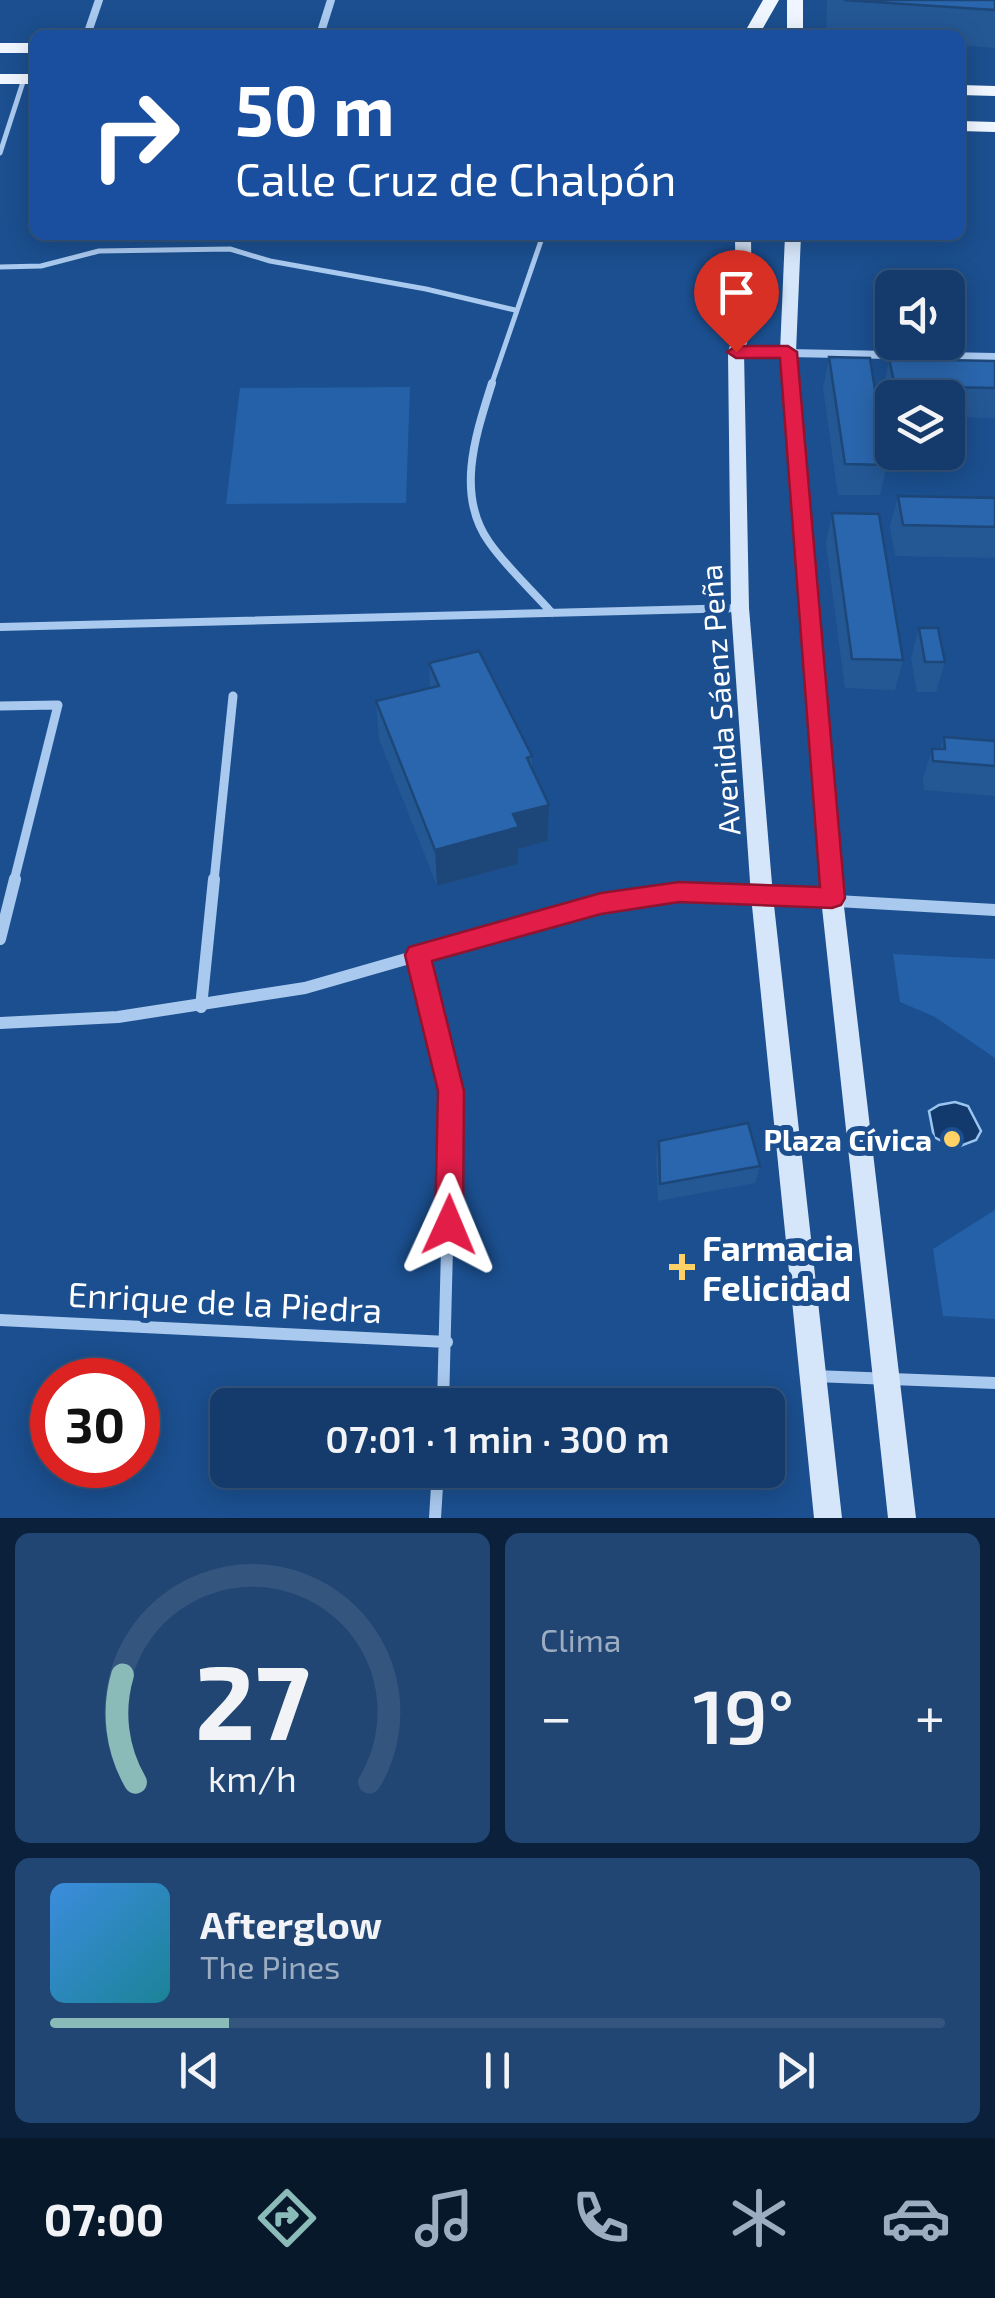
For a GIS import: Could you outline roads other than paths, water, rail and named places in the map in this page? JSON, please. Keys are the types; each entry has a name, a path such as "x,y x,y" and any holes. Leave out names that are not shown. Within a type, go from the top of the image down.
{"main road":[{"path":"754,30 771,0"},
{"path":"794,30 795,0"},
{"path":"0,48 30,48"},
{"path":"0,80 29,79"},
{"path":"965,90 995,91"},
{"path":"965,126 995,127"}],"street":[{"path":"90,30 99,0"},
{"path":"322,30 331,0"},
{"name":"Avenida Sáenz Peña","path":"744,240 744,326 736,352 740,608 762,896 828,1518"},
{"path":"793,240 788,352 832,898 902,1518"},
{"path":"736,352 995,357"},
{"path":"201,1007 233,696"},
{"path":"0,706 58,705 0,940"},
{"path":"0,1022 118,1017 305,988 601,904 679,892 995,910"},
{"path":"418,955 451,1091 444,1388"},
{"name":"Enrique de la Piedra","path":"0,1320 447,1342"},
{"path":"813,1376 995,1383"},
{"path":"435,1518 437,1488"}],"lane":[{"path":"0,153 29,79"},
{"path":"541,240 475,438 470,485 487,540 552,613"},
{"path":"0,267 41,266 99,251 230,249 270,261 426,288 515,310"},
{"path":"0,627 740,608"}],"place":[{"name":"Plaza Cívica","path":"952,1139"},
{"name":"Farmacia Felicidad","path":"682,1267"}]}
